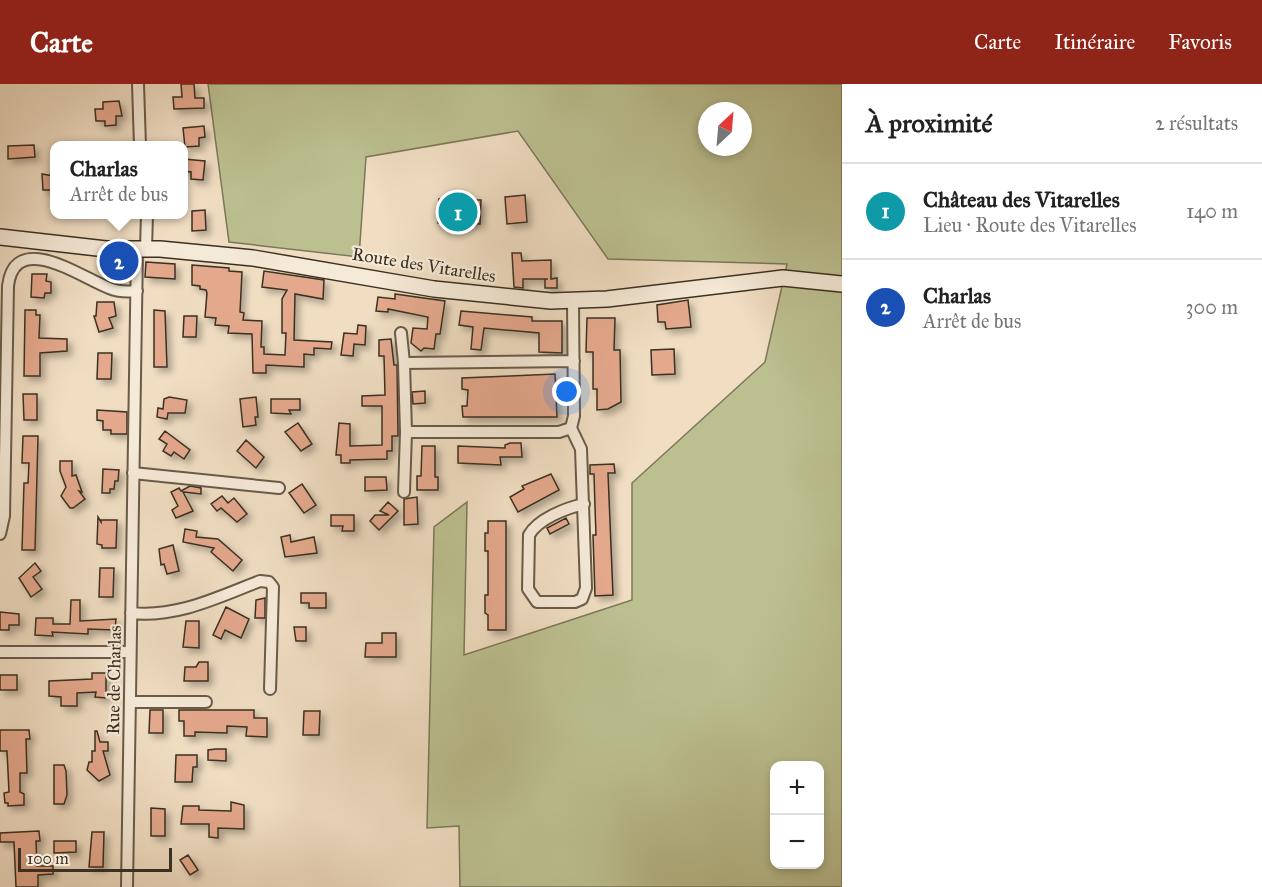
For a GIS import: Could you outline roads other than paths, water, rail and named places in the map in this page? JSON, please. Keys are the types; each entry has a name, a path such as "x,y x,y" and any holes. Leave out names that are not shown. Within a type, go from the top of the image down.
{"main road":[{"name":"Route des Vitarelles","path":"0,237 106,249 141,249 253,258 434,289 573,302 783,279 842,284"}],"street":[{"path":"138,84 140,141"},
{"name":"Rue de Charlas","path":"127,887 137,291 146,219"},
{"path":"0,534 4,516 2,439 8,286 14,268 25,261 43,258 108,288 137,291"},
{"path":"573,302 574,416 571,428 581,449 584,504 586,588 582,598 575,602 537,602 528,589 529,535 533,527 572,507 584,504"},
{"path":"401,333 406,432 404,492"},
{"path":"404,363 574,361"},
{"path":"0,405 5,392"},
{"path":"406,432 559,432 571,428"},
{"path":"133,473 279,488"},
{"path":"131,613 154,616 182,610 260,582 269,582 273,587 270,689"},
{"path":"0,652 130,652"},
{"path":"130,702 206,702"}],"place":[{"name":"Château des Vitarelles","path":"458,212"},
{"name":"Charlas","path":"119,261"}]}
